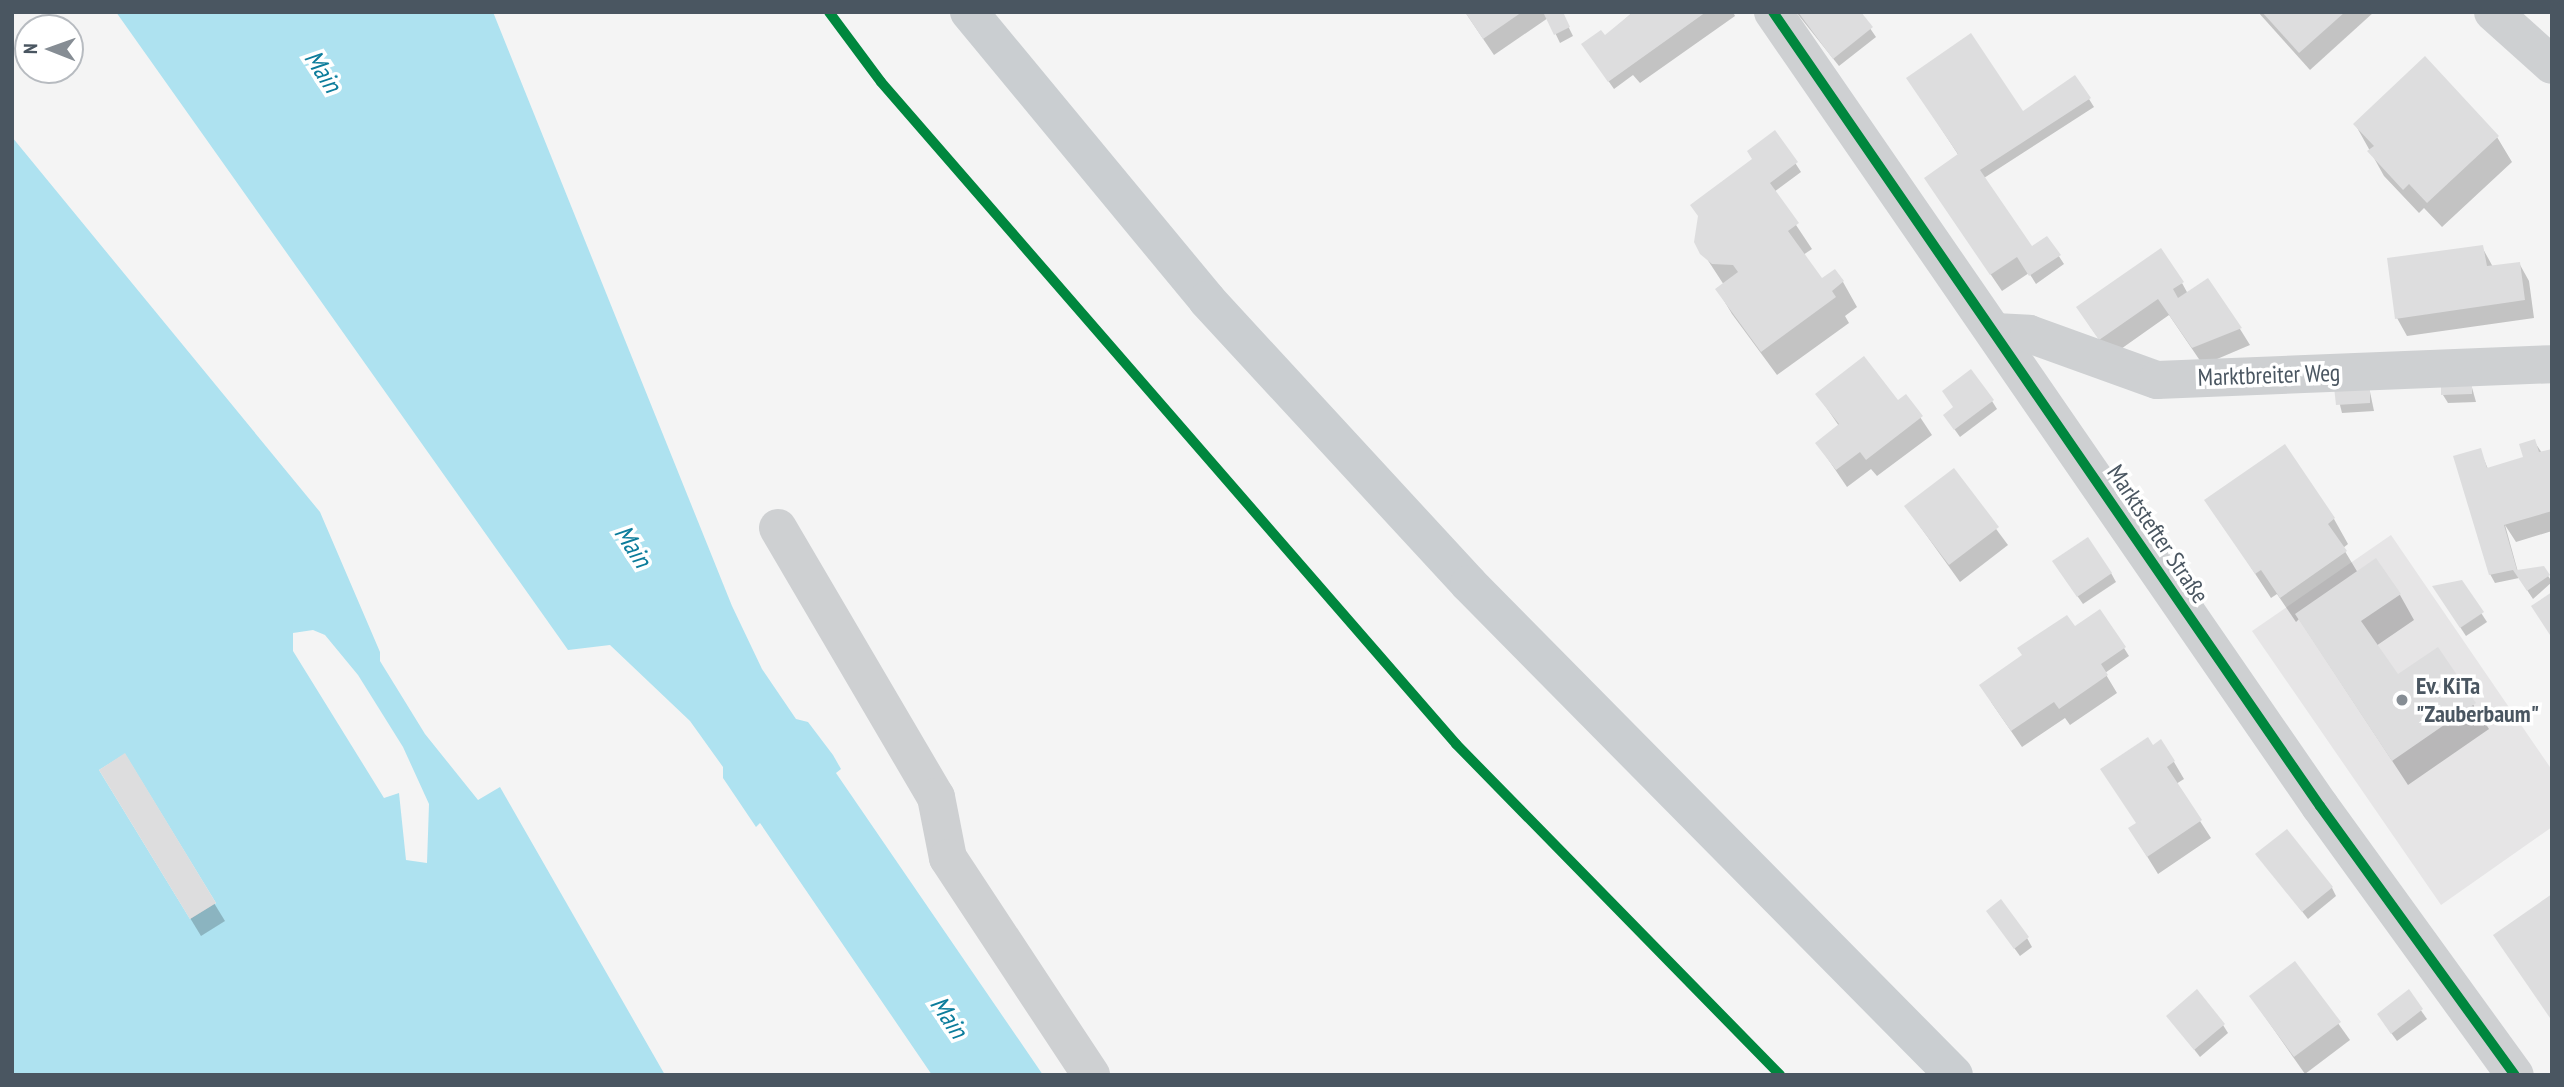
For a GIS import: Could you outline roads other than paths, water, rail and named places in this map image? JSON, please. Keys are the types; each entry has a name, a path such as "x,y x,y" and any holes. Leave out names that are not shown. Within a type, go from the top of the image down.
{"main road":[{"path":"969,12 1207,300 1441,553 1954,1075"}],"street":[{"name":"Marktstefter Straße","path":"1773,12 2320,806 2515,1075"},
{"path":"2493,12 2552,65"},
{"name":"Marktbreiter Weg","path":"1995,332 2029,334 2157,380 2552,364"},
{"path":"778,528 936,797 948,858 1091,1075"}],"water":[{"name":"Main","path":"116,12 493,12 732,606 762,669 796,719 808,722 833,755 841,769 836,773 1043,1075 932,1075 760,823 756,827 723,778 723,767 690,721 610,645 568,650"},
{"path":"12,137 320,512 380,652 380,661 425,734 478,800 500,787 665,1075 12,1075","holes":["313,630 325,635 358,675 403,747 429,804 427,863 406,860 399,793 384,798 293,651 293,633","125,754 216,903 190,919 99,770"]}],"place":[{"name":"Ev. KiTa \"Zauberbaum\"","path":"2402,700"}]}
